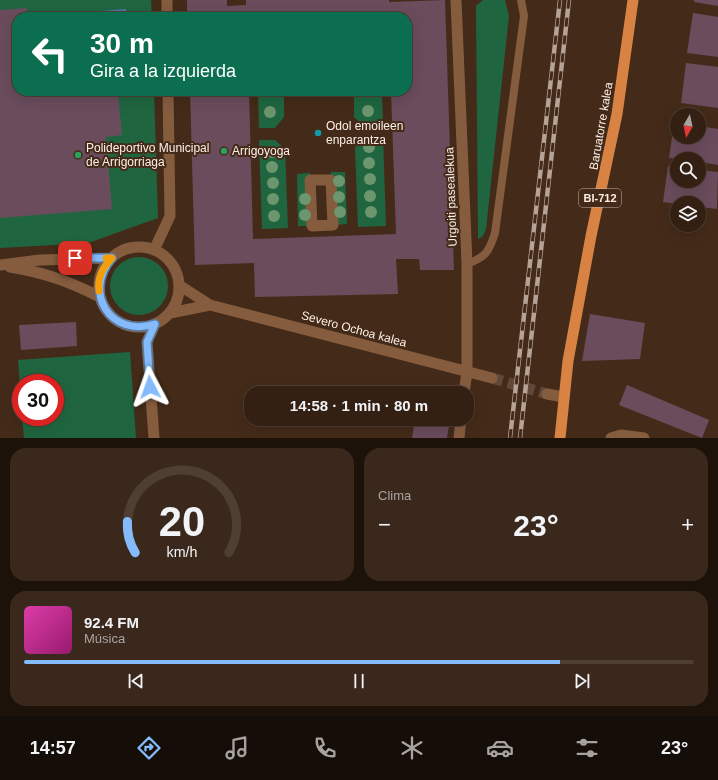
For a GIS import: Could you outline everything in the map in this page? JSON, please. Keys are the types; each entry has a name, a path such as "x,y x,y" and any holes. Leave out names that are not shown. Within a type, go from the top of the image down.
{"main road":[{"name":"Baruatorre kalea","path":"564,396 568,362 591,236 617,114 633,0"},
{"name":"BI-712","path":"560,438 564,396"}],"street":[{"path":"167,0 168,12"},
{"name":"Urgoiti pasealekua","path":"456,0 467,264 467,372 465,386"},
{"path":"154,250 170,216 168,96"},
{"path":"143,247 154,250 171,264 177,274 179,285 178,296 170,313 155,324 136,327 126,325 113,318 104,306 100,297 100,276 105,266 112,258 132,248 143,247"},
{"path":"0,265 40,260 112,258"},
{"path":"0,265 39,272 61,279 100,297"},
{"name":"Severo Ochoa kalea","path":"179,285 210,305 492,378"},
{"name":"Severo Ochoa kalea","path":"170,313 210,305"},
{"path":"154,438 147,342 155,324"},
{"path":"136,327 147,342"},
{"path":"547,394 564,396"},
{"path":"459,438 460,426"},
{"path":"611,438 621,435 644,438"}],"lane":[{"path":"467,264 481,259 490,248 494,233 524,16 521,0"}],"green space":[{"name":"Polideportivo Municipal de Arrigorriaga","path":"0,0 151,0 152,12 12,12 12,96 154,96 158,218 88,243 0,248"},
{"path":"483,0 505,0 509,16 486,229 483,236 478,239 476,6"},
{"path":"258,96 284,96 284,117 275,128 259,128"},
{"path":"354,96 382,96 383,127 365,127 354,117"},
{"path":"364,137 383,137 386,226 358,227 355,148"},
{"path":"259,140 275,140 285,149 288,228 262,229"},
{"path":"331,172 345,172 347,224 333,225"},
{"path":"310,173 312,226 298,226 297,174"},
{"path":"139,257 150,259 163,270 166,275 168,286 166,297 155,310 150,313 139,315 128,313 115,302 112,297 110,286 112,275 123,262 128,259"},
{"path":"130,352 136,438 24,438 23,426 64,426 64,374 19,374 18,360"}],"water":[{"path":"126,9 126,12 87,12"}],"building":[{"path":"187,0 227,0 227,6 246,5 246,0 389,0 389,2 445,0 454,270 420,270 419,259 396,259 398,294 255,297 254,263 195,265 190,96 249,96 253,239 396,234 391,96 412,96 412,12 187,12"},
{"path":"694,0 718,0 718,6 694,2"},
{"path":"27,8 27,12 12,12 12,96 118,96 122,135 106,137 112,209 0,218 0,10"},
{"path":"693,13 718,17 718,57 687,53"},
{"path":"686,63 718,67 718,108 681,103"},
{"path":"706,127 718,129 718,165 706,163 706,152 670,152 669,158 671,144 706,144"},
{"path":"668,166 670,166 670,188 706,188 706,171 718,172 717,209 706,208 706,196 670,196 670,203 663,202"},
{"path":"590,314 645,323 640,359 582,361"},
{"path":"76,322 77,346 21,350 19,325"},
{"path":"627,385 709,420 702,438 619,405"},
{"path":"414,426 449,426 447,438 412,438"}],"tunnel":[{"path":"492,378 547,394"}],"railway":[{"path":"510,438 560,0"},
{"path":"520,438 569,0"}],"slow traffic":[{"path":"99,291 100,276 105,266 112,258 106,258"}],"place":[{"name":"Odol emoileen enparantza","path":"318,133"},
{"name":"Arrigoyoga","path":"224,151"},
{"name":"Polideportivo Municipal de Arrigorriaga","path":"78,155"}],"route":[{"path":"75,258 112,258 105,266 100,276 99,286 100,297 109,314 117,321 126,325 146,327 155,324 147,342 150,387"}]}
